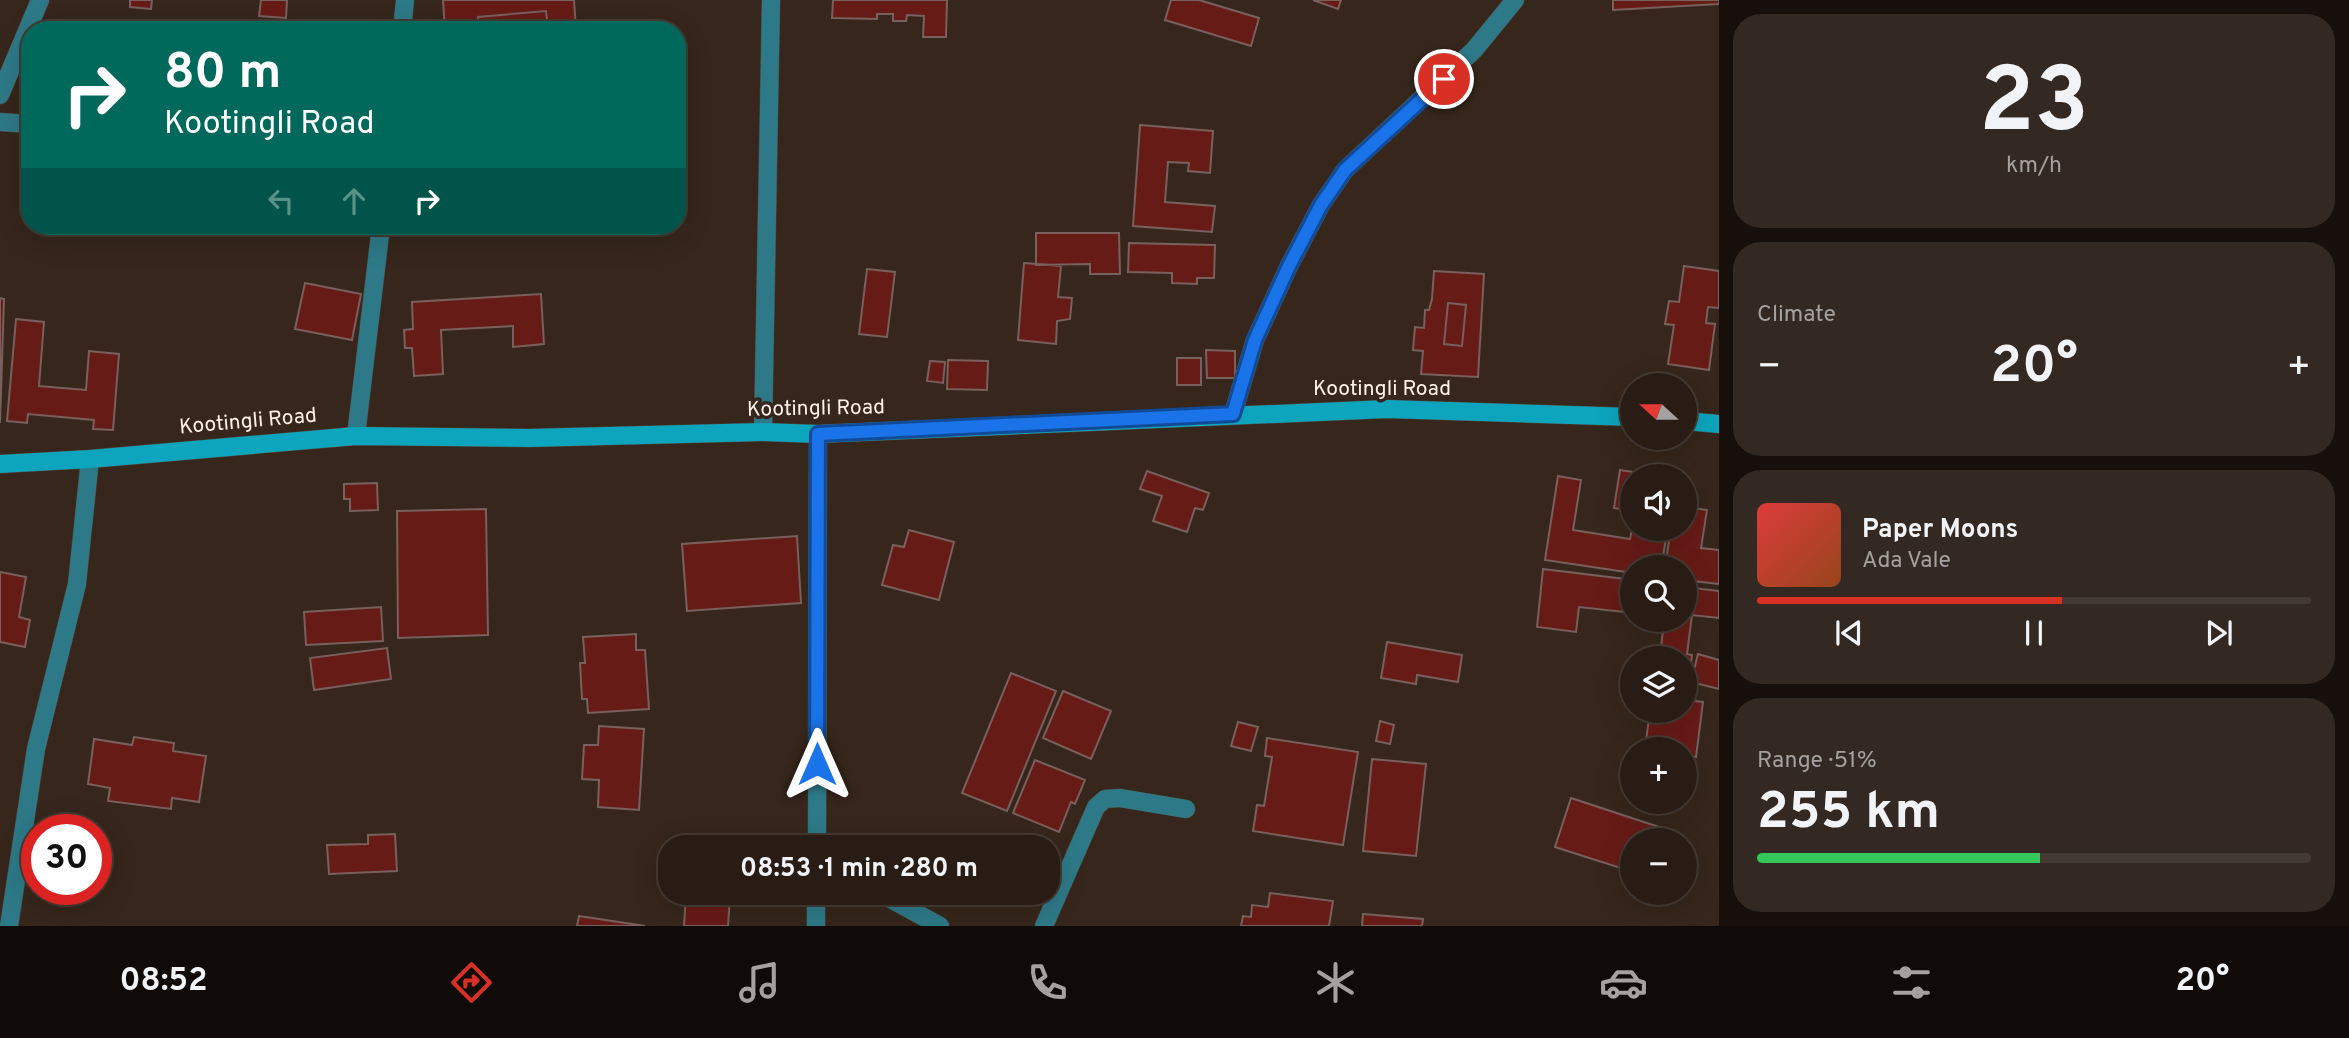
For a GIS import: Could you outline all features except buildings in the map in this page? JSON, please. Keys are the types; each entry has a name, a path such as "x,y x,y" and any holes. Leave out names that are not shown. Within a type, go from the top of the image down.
{"street":[{"path":"31,21 40,0"},
{"path":"403,21 405,0"},
{"path":"763,432 771,0"},
{"path":"1233,414 1255,340 1321,205 1345,170 1474,51 1515,0"},
{"path":"0,95 21,45"},
{"path":"0,122 21,123"},
{"path":"356,436 380,235"},
{"name":"Kootingli Road","path":"0,464 356,436 529,438 763,432 818,434 1233,414 1387,410 1620,417"},
{"path":"1698,422 1719,424"},
{"path":"817,835 818,434"},
{"path":"9,926 36,750 77,584 90,459"},
{"path":"1044,926 1096,807 1105,799 1120,798 1185,809"},
{"path":"816,905 816,926"},
{"path":"902,905 940,926"}],"route":[{"path":"817,764 818,434 1233,414 1255,340 1321,205 1345,170 1444,79"}]}
